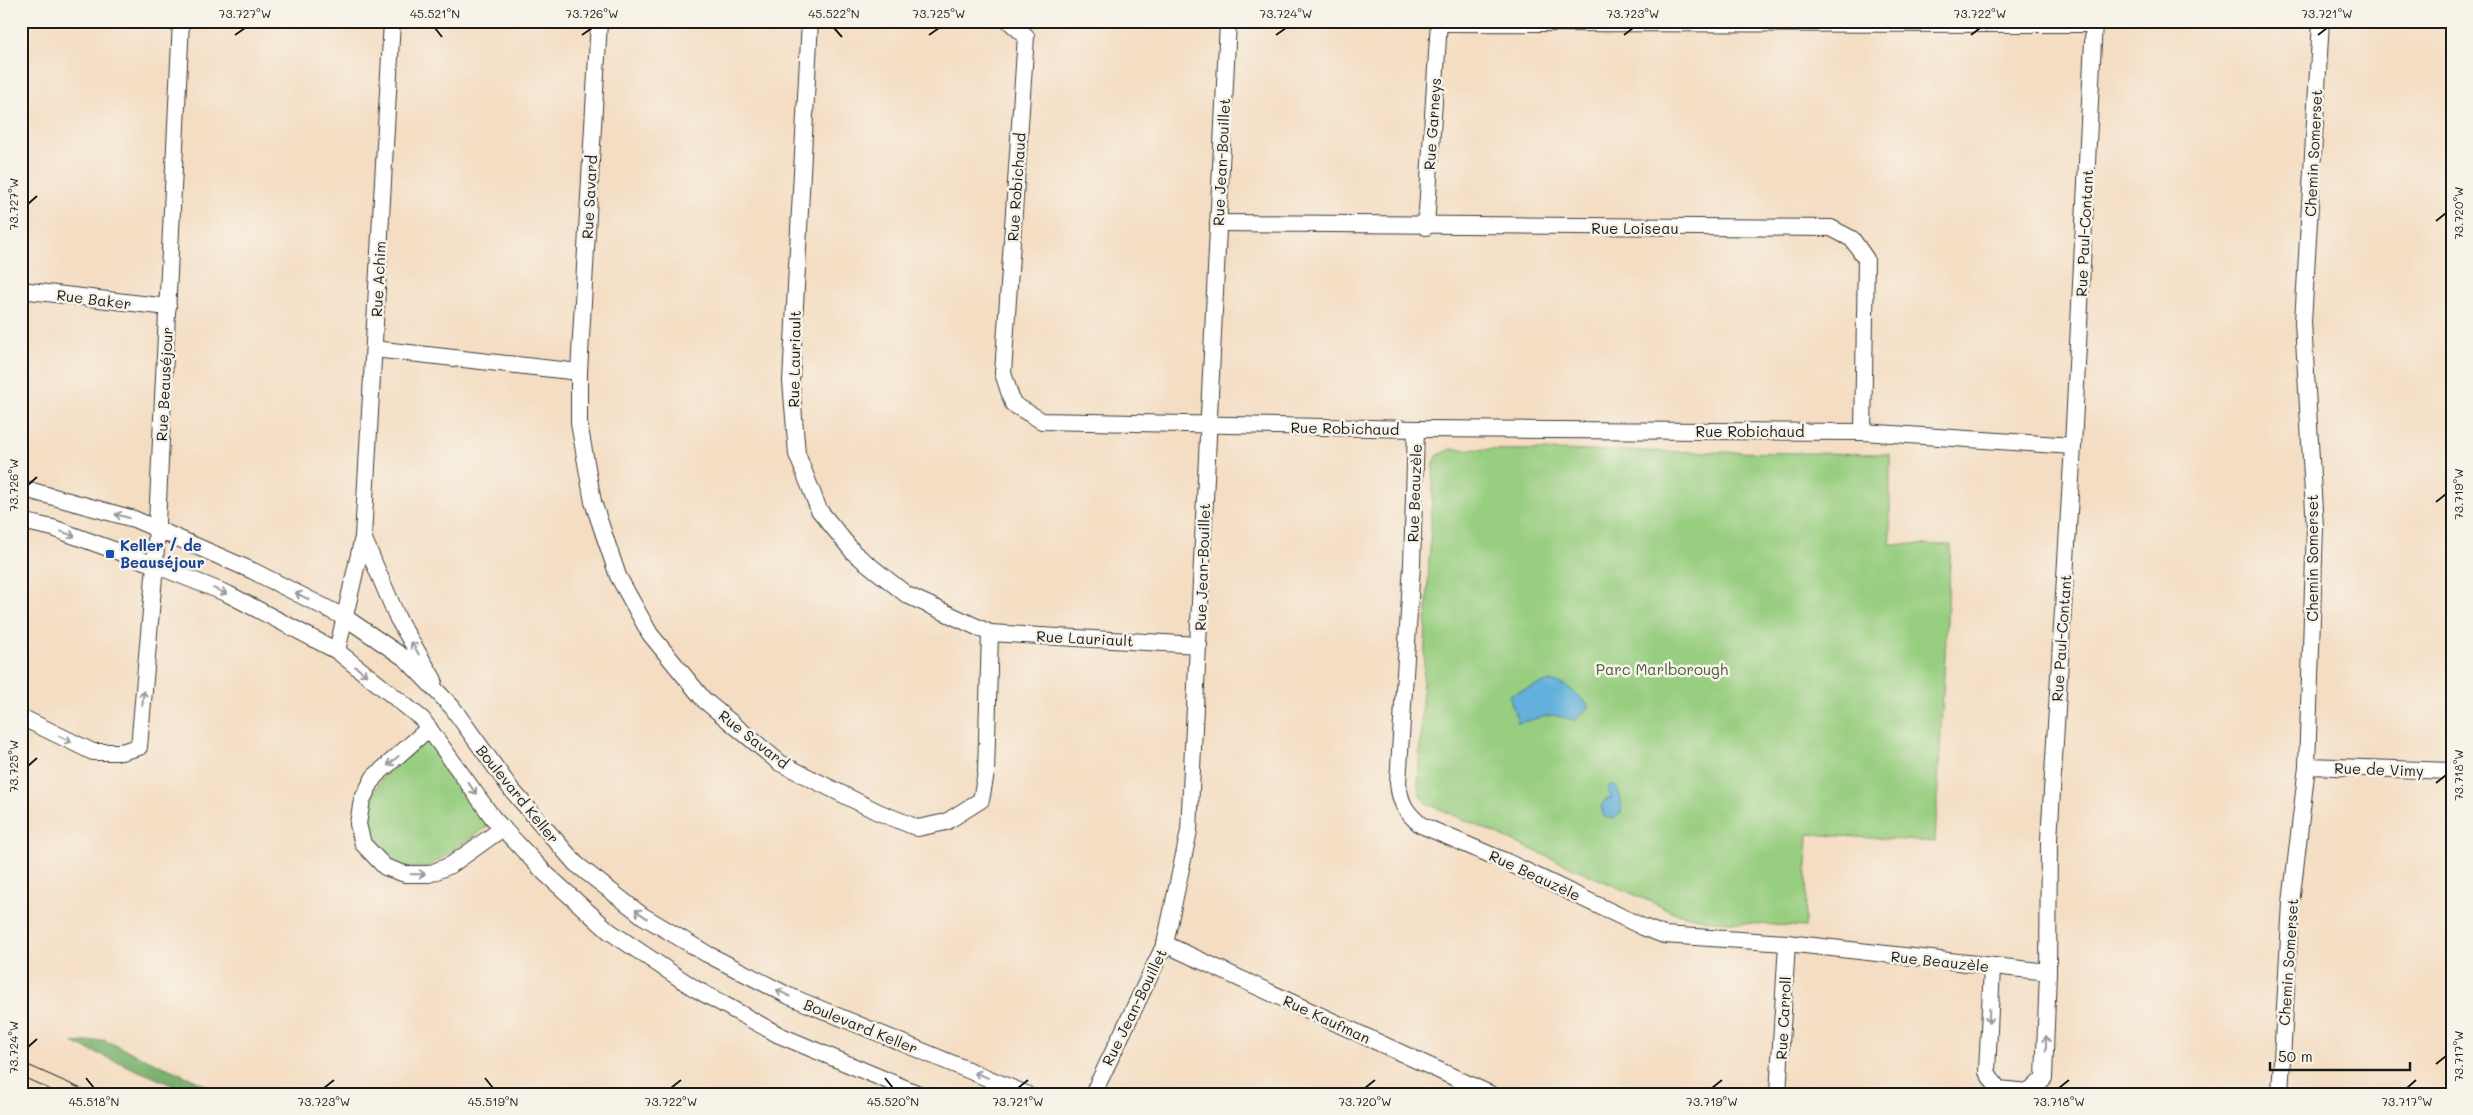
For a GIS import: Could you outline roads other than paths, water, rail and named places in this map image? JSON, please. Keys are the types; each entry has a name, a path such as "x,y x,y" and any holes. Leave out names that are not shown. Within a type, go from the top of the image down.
{"street":[{"name":"Rue Beauséjour","path":"21,717 93,752 121,752 139,747 156,565 181,21"},
{"name":"Rue Achim","path":"337,651 363,537 392,21"},
{"name":"Rue Savard","path":"599,21 579,372 579,422 593,502 618,576 650,634 704,700 780,763 878,812 918,828 946,822 981,800 986,774 990,633"},
{"name":"Rue Lauriault","path":"810,21 791,381 797,454 819,510 854,553 907,595 990,633 1199,644"},
{"name":"Rue Robichaud","path":"1009,21 1026,36 1003,374 1014,404 1042,422 1416,429 1863,432 2073,446"},
{"name":"Rue Jean-Bouillet","path":"1092,1094 1165,944 1189,831 1228,21"},
{"name":"Chemin Somerset","path":"2280,1094 2291,903 2307,766 2315,528 2303,322 2321,21"},
{"path":"1439,22 2094,22"},
{"name":"Rue Garneys","path":"1426,227 1439,22"},
{"name":"Rue Paul-Contant","path":"1992,967 1987,1072 1998,1088 2029,1092 2044,1078 2048,972 2049,840 2073,446 2094,22"},
{"name":"Rue Loiseau","path":"1218,223 1426,227 1831,228 1852,239 1866,259 1863,432"},
{"name":"Rue Baker","path":"21,290 168,307"},
{"path":"374,349 579,372"},
{"name":"Rue Beauzèle","path":"1416,429 1412,565 1398,783 1403,807 1421,825 1508,862 1643,927 1664,934 1787,943 2048,972"},
{"name":"Boulevard Keller","path":"21,488 134,519 252,571 346,618 406,660 449,705 511,789 576,864 643,916 706,954 789,996 1026,1094"},
{"name":"Boulevard Keller","path":"21,521 53,528 156,565 228,594 337,651 422,718 493,818 545,873 609,932 694,988 779,1035 919,1094"},
{"name":"Rue Achim","path":"363,537 398,619 449,705"},
{"path":"429,728 374,777 362,800 358,824 364,844 385,867 404,874 429,874 450,865 503,828"},
{"name":"Rue de Vimy","path":"2307,766 2452,771"},
{"name":"Rue Carroll","path":"1778,1094 1787,943"},
{"name":"Rue Kaufman","path":"1165,944 1490,1094"}],"water":[{"path":"1550,681 1567,686 1587,704 1588,708 1575,720 1552,715 1518,723 1509,695"},
{"path":"1610,785 1614,785 1620,794 1621,802 1621,813 1613,819 1604,817 1601,807 1604,801 1612,797 1607,790"}],"tram line":[{"path":"21,1062 93,1094"},
{"path":"21,1076 60,1094"}],"place":[{"name":"Keller / de Beauséjour","path":"110,554"}],"park label":[{"name":"Parc Marlborough","path":"1662,669"}]}
